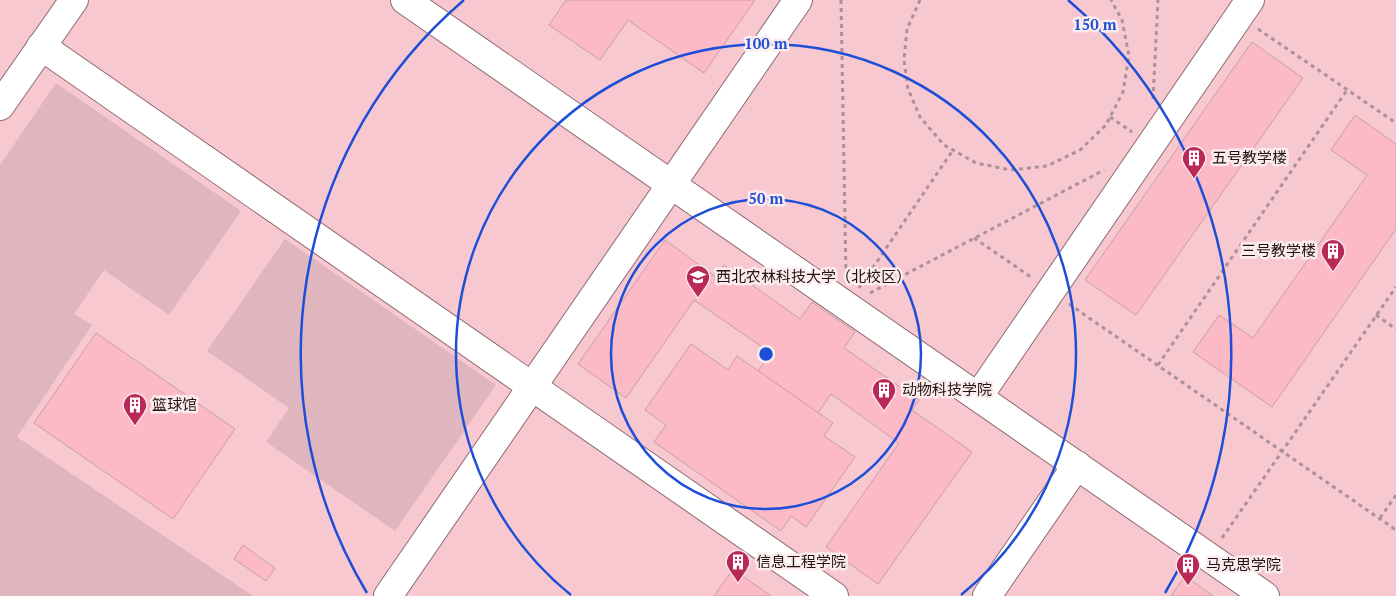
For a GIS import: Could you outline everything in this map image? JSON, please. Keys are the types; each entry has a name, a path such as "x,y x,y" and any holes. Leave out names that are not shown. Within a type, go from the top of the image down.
{"lane":[{"path":"0,106 74,0"},
{"path":"405,0 1265,596"},
{"path":"388,596 798,0"},
{"path":"978,397 1244,8"},
{"path":"41,46 834,596"},
{"path":"987,596 1077,465"}],"path":[{"path":"841,0 846,306"},
{"path":"920,0 908,30 904,60 908,90 920,117 944,145 976,163 1011,170 1047,166 1080,150 1106,125 1123,92 1128,56 1122,20 1111,0"},
{"path":"1152,106 1158,0"},
{"path":"1244,8 1347,90 1396,122"},
{"path":"1158,365 1347,90"},
{"path":"846,306 953,150"},
{"path":"846,306 1106,168"},
{"path":"974,238 1396,530"},
{"path":"1209,557 1396,287"},
{"path":"1376,315 1396,329"},
{"path":"1380,518 1396,495"}],"shaded area":[{"name":"西北农林科技大学（北校区）","path":"0,0 1396,0 1396,596 0,596"},
{"path":"56,83 241,211 169,315 104,270 74,314 92,325 17,437 253,596 0,596 0,165"},
{"path":"285,239 496,385 395,531 266,442 289,408 207,351"}],"building":[{"path":"566,0 755,0 704,73 628,20 600,60 549,25"},
{"name":"五号教学楼","path":"1252,42 1303,78 1136,315 1085,280"},
{"name":"三号教学楼","path":"1355,115 1396,144 1396,229 1272,407 1193,352 1219,315 1253,338 1367,175 1331,150"},
{"name":"动物科技学院","path":"665,240 716,277 724,265 800,319 812,302 855,332 844,348 919,400 912,410 972,452 878,584 826,547 899,443 831,394 818,413 758,371 771,353 694,300 626,398 578,364"},
{"name":"篮球馆","path":"96,333 235,429 173,519 34,423"},
{"path":"691,344 728,370 737,356 833,423 824,436 855,457 806,527 791,516 781,531 654,442 666,425 645,410"},
{"path":"243,545 275,568 266,581 234,559"},
{"name":"信息工程学院","path":"733,569 771,596 714,596"},
{"name":"马克思学院","path":"1185,576 1213,596 1171,596"}],"place":[{"name":"五号教学楼","path":"1194,179"},
{"name":"三号教学楼","path":"1333,272"},
{"name":"西北农林科技大学（北校区）","path":"698,298"},
{"name":"动物科技学院","path":"884,411"},
{"name":"篮球馆","path":"135,426"},
{"name":"信息工程学院","path":"738,583"},
{"name":"马克思学院","path":"1188,586"}]}
